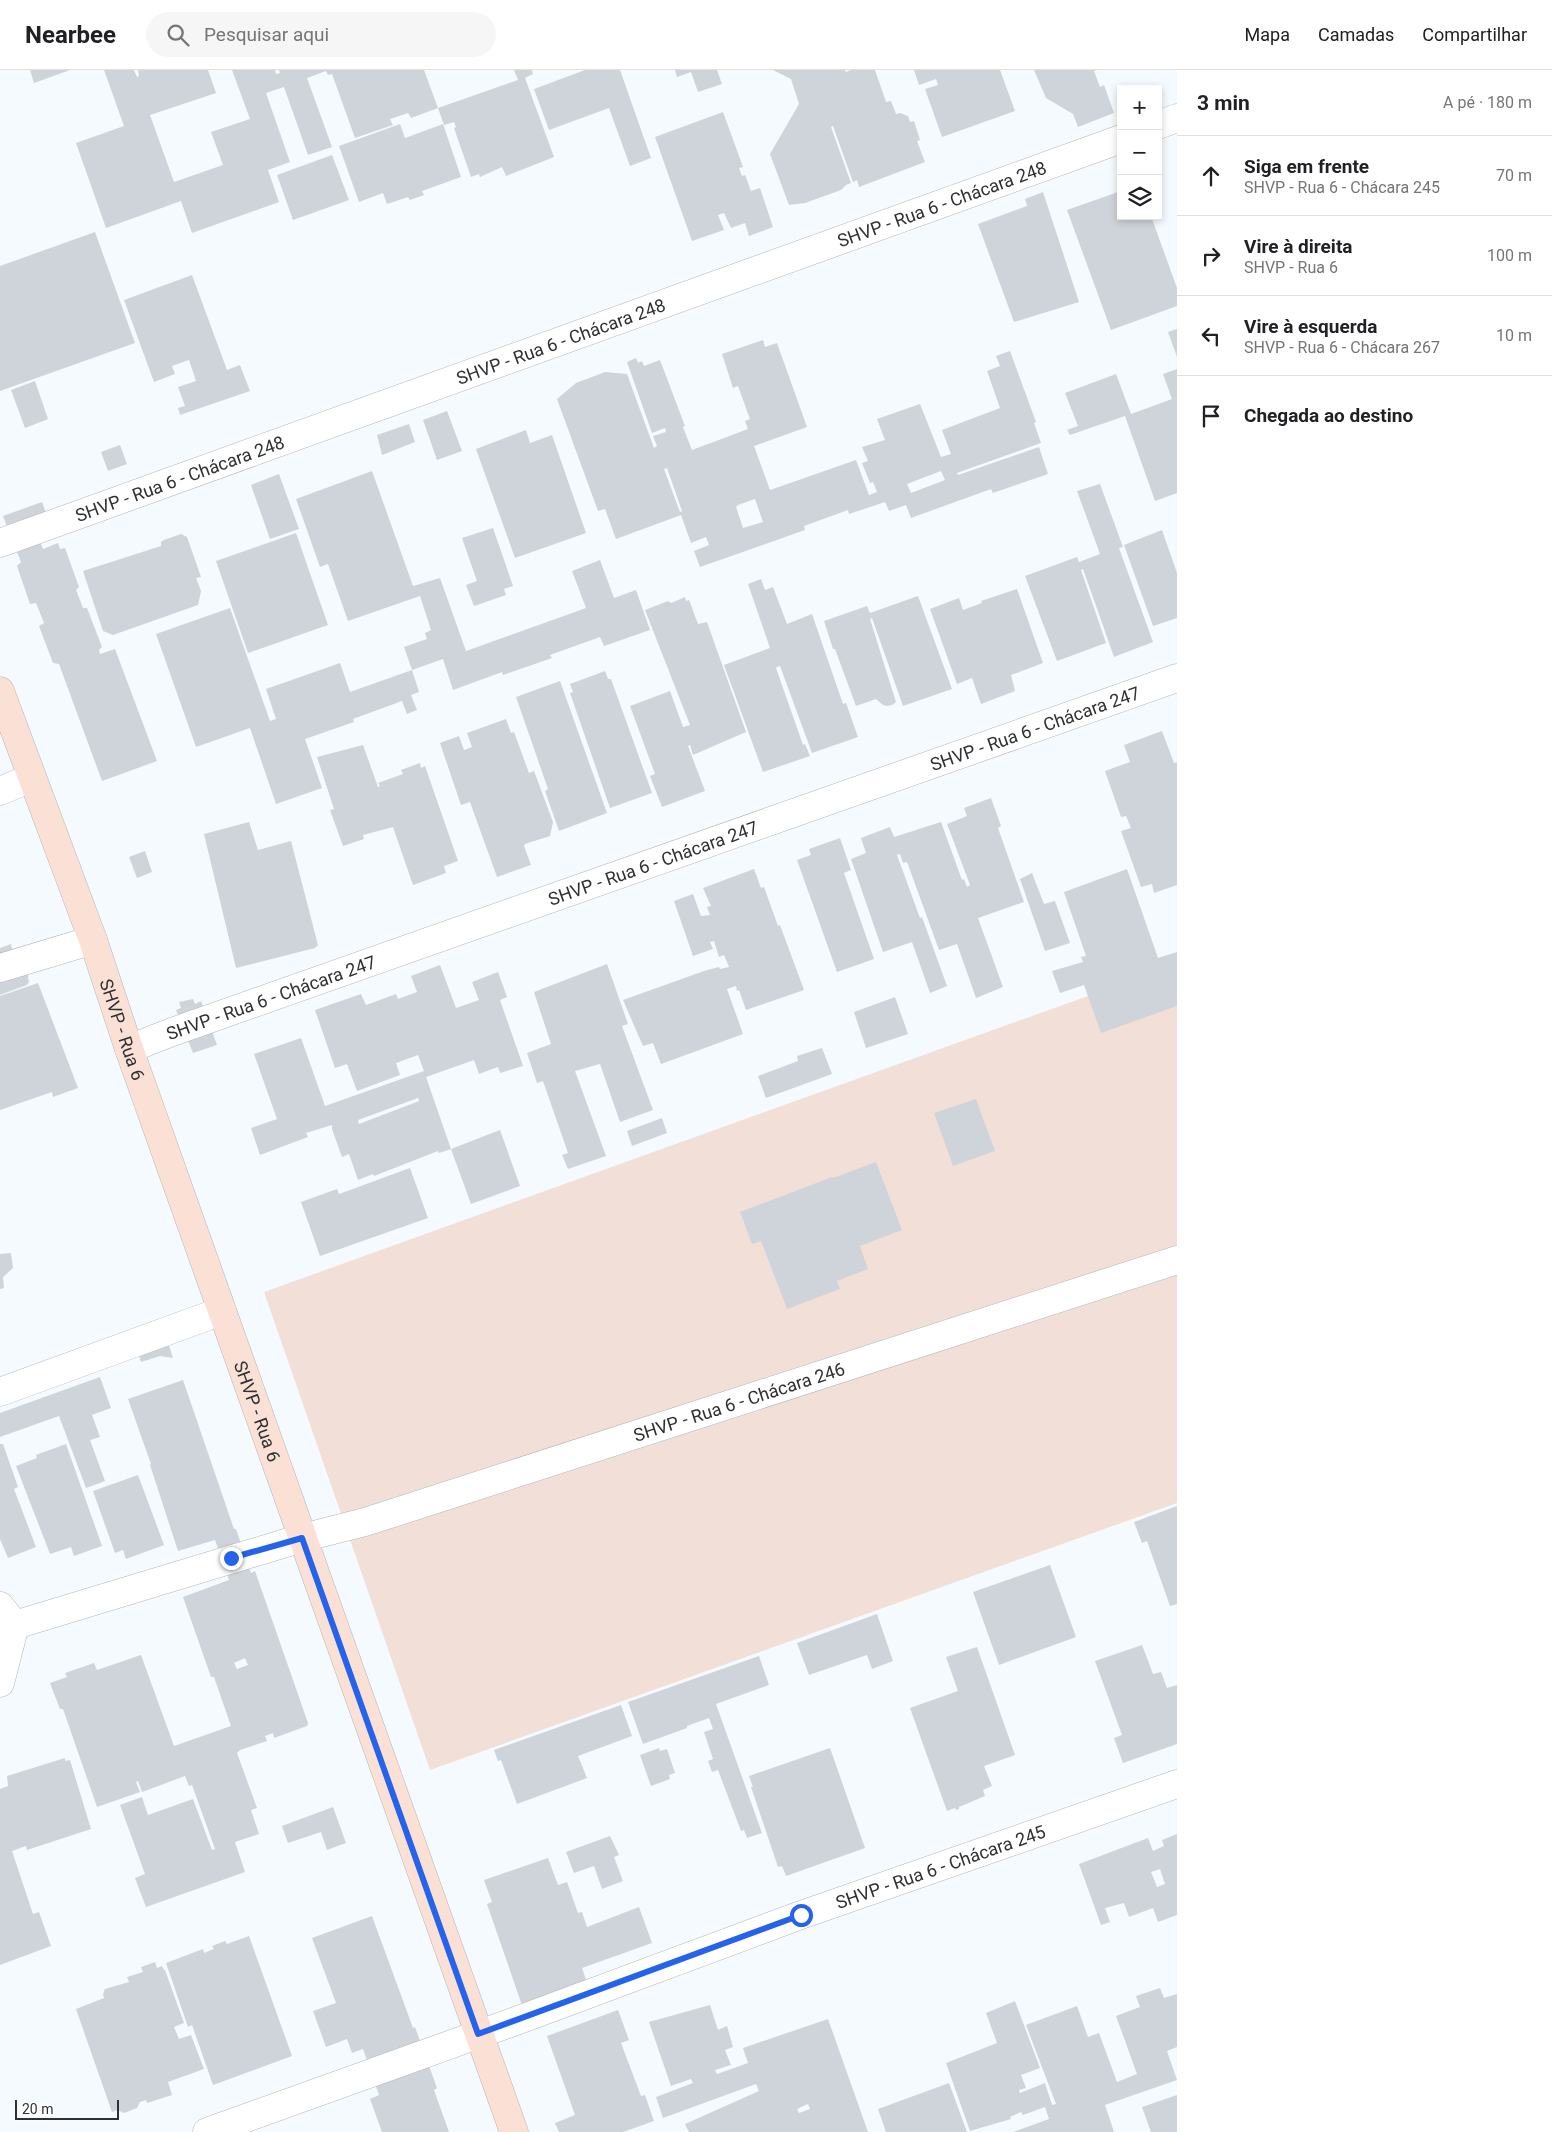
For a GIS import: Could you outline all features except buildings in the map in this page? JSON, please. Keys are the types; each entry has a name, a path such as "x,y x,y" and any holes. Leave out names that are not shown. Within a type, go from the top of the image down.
{"street":[{"path":"1162,124 1177,118"},
{"name":"SHVP - Rua 6 - Chácara 248","path":"0,543 1117,139"},
{"name":"SHVP - Rua 6 - Chácara 247","path":"129,1049 181,1029 1177,678"},
{"name":"SHVP - Rua 6","path":"0,691 93,940 129,1049 514,2132"},
{"path":"0,791 31,778"},
{"path":"0,968 93,940"},
{"name":"SHVP - Rua 6 - Chácara 246","path":"7,1616 365,1522 1177,1260"},
{"path":"0,1392 222,1311"},
{"path":"0,1683 7,1616"},
{"name":"SHVP - Rua 6 - Chácara 245","path":"207,2132 801,1915 1177,1784"}],"shaded area":[{"path":"1177,964 1177,1503 430,1770 264,1292"}],"route":[{"path":"231,1558 302,1538 478,2034 801,1915"}]}
